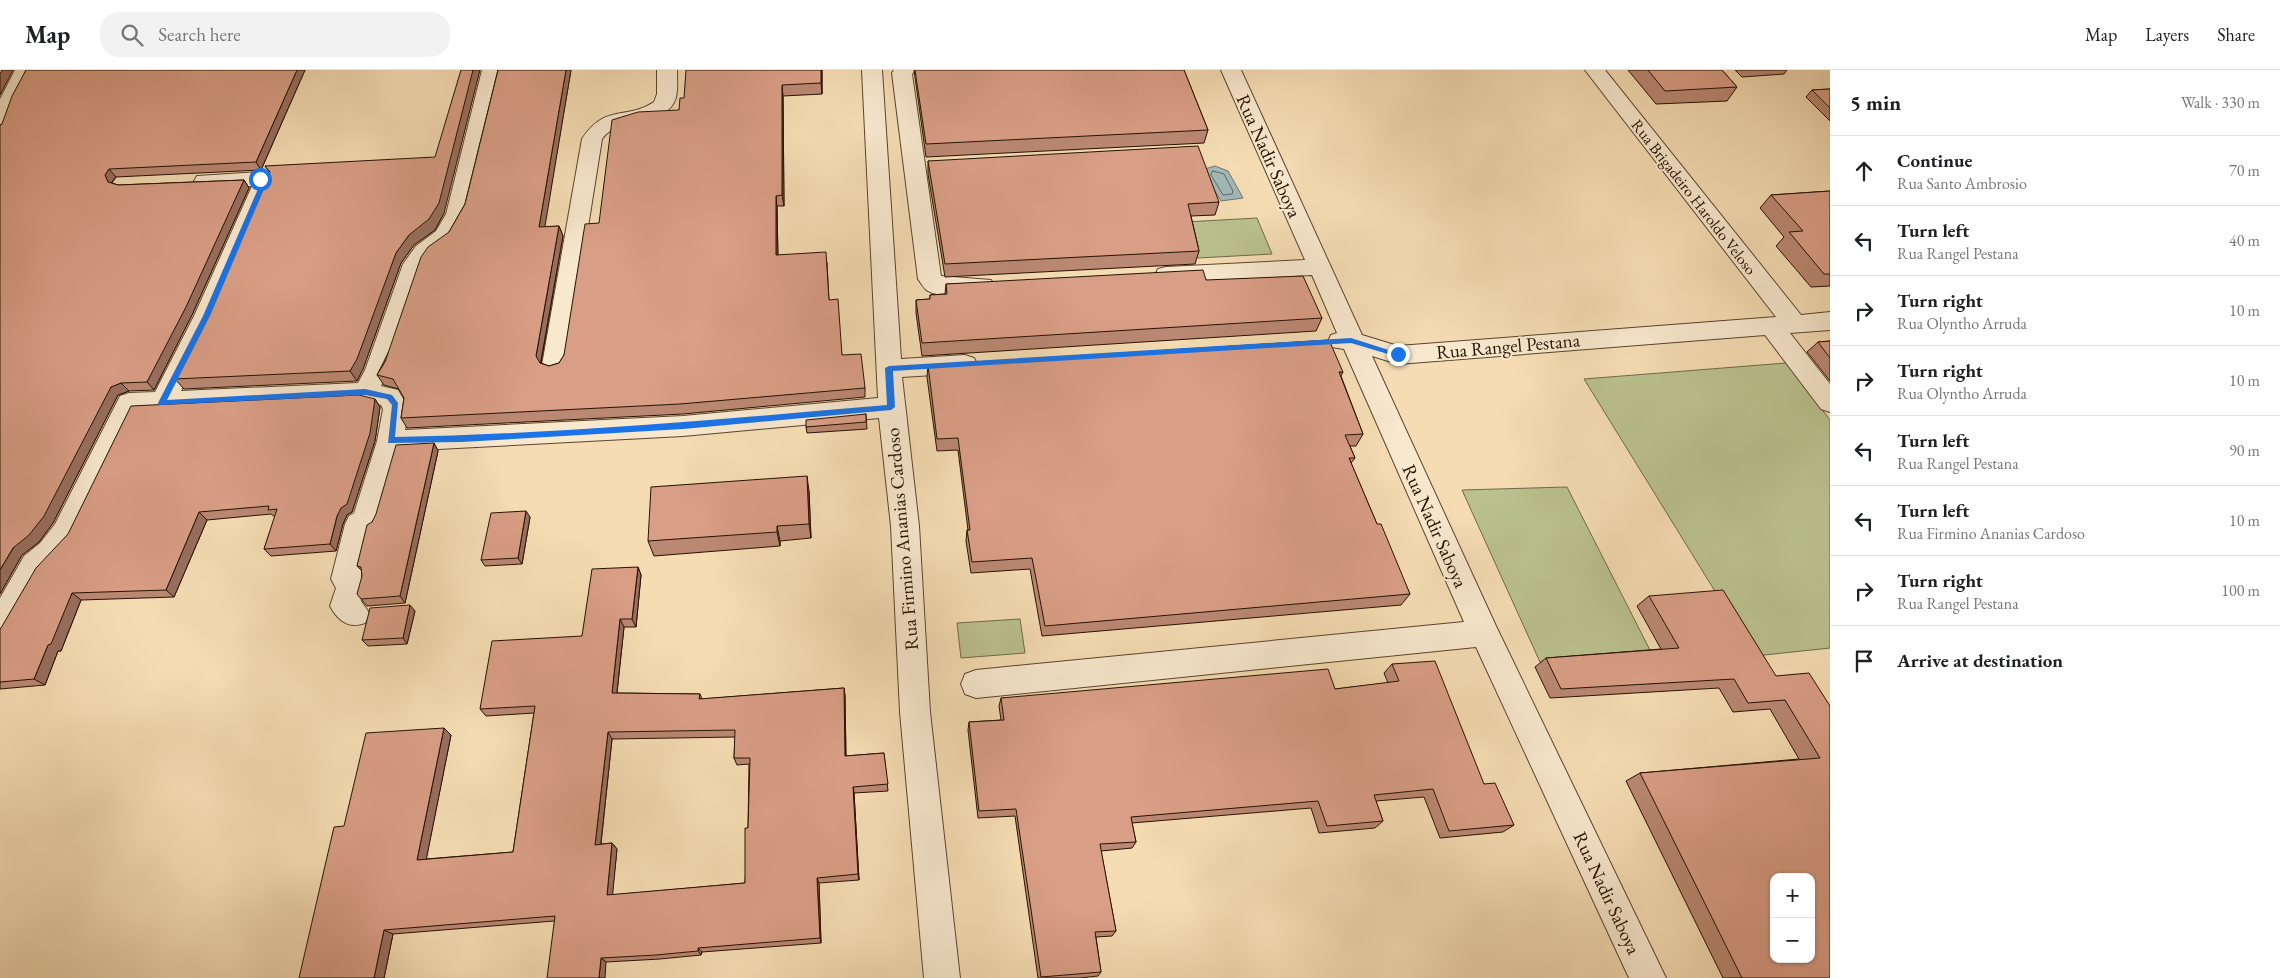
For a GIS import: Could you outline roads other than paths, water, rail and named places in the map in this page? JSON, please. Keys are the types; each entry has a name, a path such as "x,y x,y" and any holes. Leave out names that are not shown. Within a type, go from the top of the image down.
{"street":[{"path":"0,128 7,104 25,70"},
{"path":"365,392 377,372 414,264 424,251 444,236 457,214 492,70"},
{"path":"554,365 592,139 603,125 611,121 650,112 660,107 666,100 668,70"},
{"name":"Rua Firmino Ananias Cardoso","path":"872,70 891,407 905,526 915,712 942,978"},
{"path":"905,70 902,73 923,165 930,279 937,286 950,288 1008,284"},
{"name":"Rua Nadir Saboya","path":"1231,70 1484,633 1648,978"},
{"name":"Rua Brigadeiro Haroldo Veloso","path":"1595,70 1782,324 1830,402"},
{"path":"162,403 206,316 264,182 260,179 182,182"},
{"path":"1144,277 1318,267"},
{"name":"Rua Rangel Pestana","path":"1322,342 1351,340 1398,354 1830,321"},
{"path":"889,368 987,362"},
{"path":"0,625 34,565 50,551 64,532 129,403 162,403 365,392 389,397 395,405 390,440 366,520 359,524 345,579 352,582 345,606 356,614"},
{"path":"390,440 461,439 683,426 891,407"},
{"path":"976,684 1484,633"}],"water":[{"path":"1215,166 1228,171 1243,198 1221,201 1206,176 1205,169"}]}
